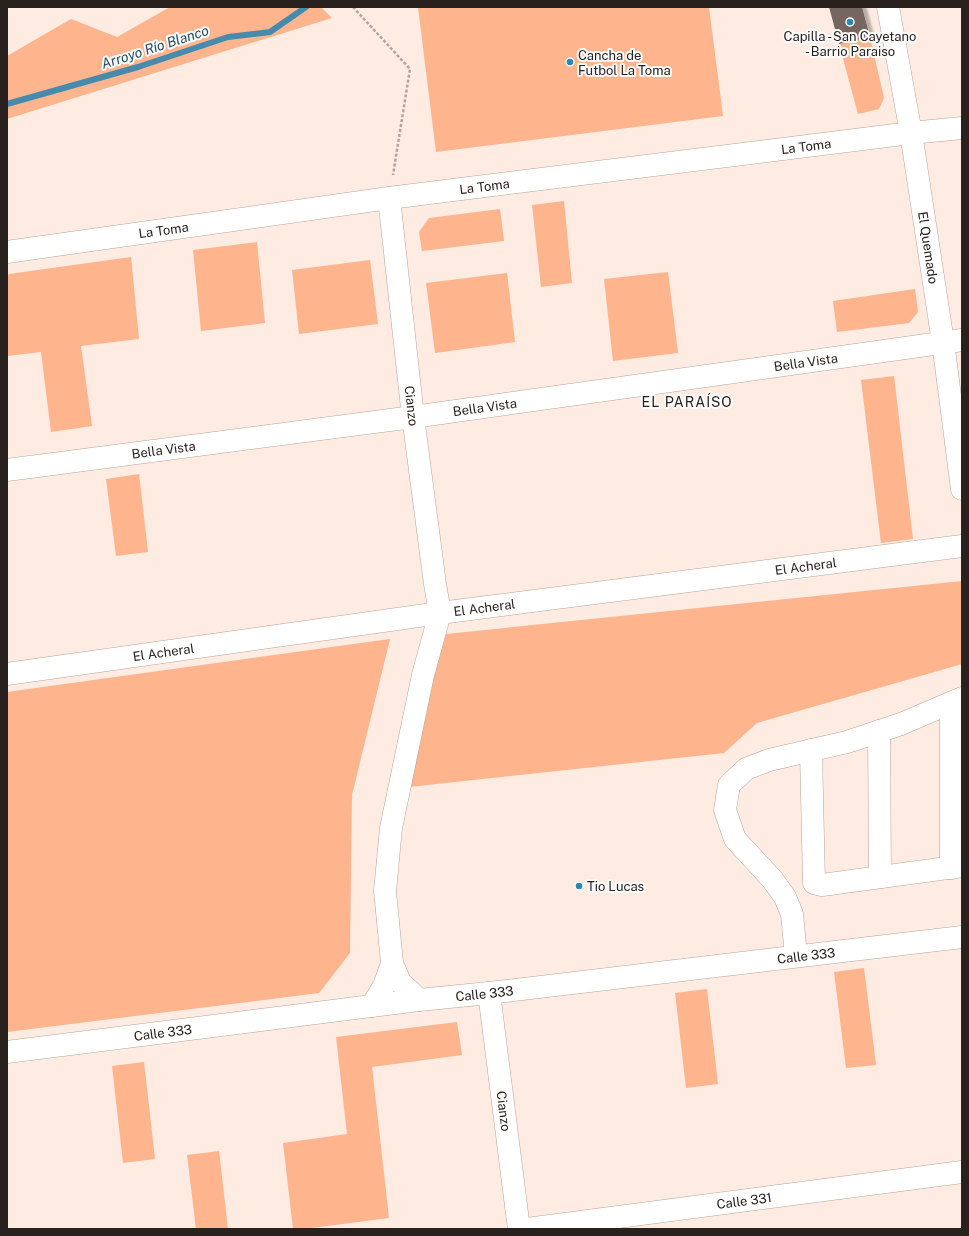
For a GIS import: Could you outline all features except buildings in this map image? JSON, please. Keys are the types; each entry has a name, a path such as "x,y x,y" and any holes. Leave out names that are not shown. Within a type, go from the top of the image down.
{"street":[{"name":"El Quemado","path":"888,7 952,341 962,489"},
{"name":"La Toma","path":"7,252 390,198 911,133 962,128"},
{"name":"Cianzo","path":"390,198 412,417 440,613"},
{"name":"Bella Vista","path":"7,470 412,417 952,341"},
{"name":"El Acheral","path":"7,674 440,613 962,546"},
{"path":"419,1000 400,982 392,963 386,891 391,828 423,674 440,613"},
{"path":"796,956 792,914 785,897 772,879 734,839 724,810 729,785 746,769 769,760 811,750 847,742 900,724 957,701 956,867 822,885 814,883 811,750"},
{"path":"879,731 880,877"},
{"name":"Calle 333","path":"7,1052 419,1000 962,937"},
{"path":"372,1006 384,986 392,963"},
{"name":"Cianzo","path":"488,993 519,1229"},
{"name":"Calle 331","path":"527,1229 962,1172"}],"path":[{"path":"353,7 410,69 390,198"}],"shaded area":[{"path":"170,7 321,7 332,18 7,119 7,56 71,19 117,37"},
{"name":"Cancha de Futbol La Toma","path":"418,7 709,7 723,116 436,152"},
{"path":"870,37 884,98 879,109 858,114 839,44"},
{"path":"564,201 572,283 541,287 532,205"},
{"path":"500,209 504,241 422,251 419,232 429,218"},
{"path":"257,242 265,323 201,331 193,250"},
{"path":"131,257 139,339 81,346 92,426 51,432 41,352 7,356 7,276 9,274"},
{"path":"370,260 378,324 299,334 292,270"},
{"path":"668,272 678,353 613,361 604,279"},
{"path":"507,273 515,342 435,353 426,283"},
{"path":"915,289 918,312 909,323 837,332 833,301"},
{"path":"894,376 913,539 881,543 861,380"},
{"path":"139,474 148,552 116,556 106,479"},
{"path":"962,581 962,664 757,723 724,753 400,788 436,635"},
{"path":"390,639 352,795 350,953 319,993 7,1032 7,692"},
{"path":"864,968 876,1065 846,1068 834,972"},
{"path":"707,989 718,1084 686,1088 675,993"},
{"path":"457,1022 462,1055 372,1067 389,1218 304,1229 293,1229 283,1143 347,1134 336,1037"},
{"path":"144,1062 155,1159 123,1163 112,1066"},
{"path":"219,1151 228,1229 196,1229 187,1155"}],"waterway":[{"name":"Arroyo Río Blanco","path":"7,104 138,67 228,37 270,32 306,7"}],"place":[{"name":"Capilla - San Cayetano - Barrio Paraiso","path":"850,22"},
{"name":"Cancha de Futbol La Toma","path":"570,62"},
{"name":"Tio Lucas","path":"579,886"}],"district":[{"name":"EL PARAÍSO","path":"687,402"}]}
